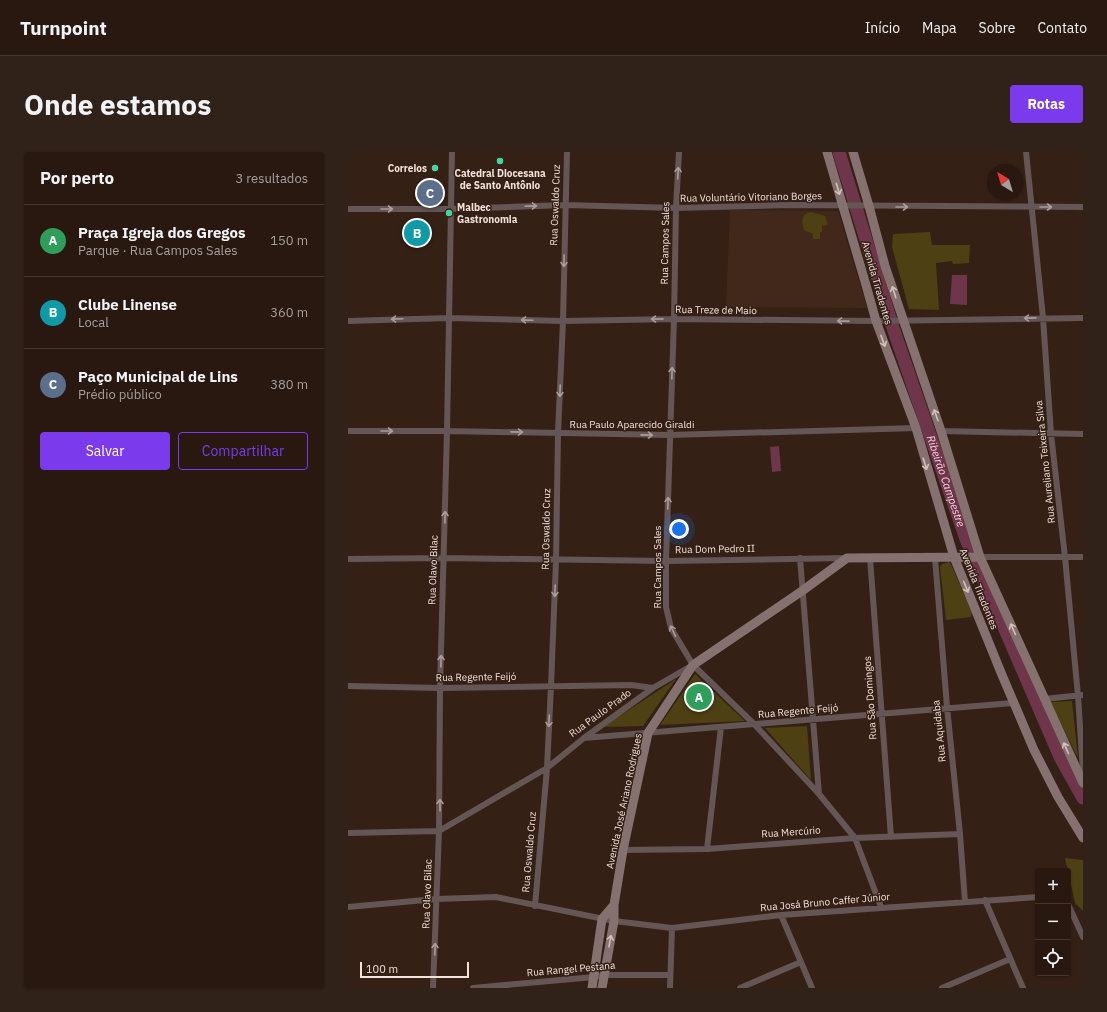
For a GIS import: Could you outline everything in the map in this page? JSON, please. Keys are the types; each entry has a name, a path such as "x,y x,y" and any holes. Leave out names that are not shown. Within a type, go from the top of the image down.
{"main road":[{"name":"Avenida Tiradentes","path":"827,152 847,206 879,321 916,428 958,558 1013,703 1034,750 1058,797 1083,838"},
{"name":"Avenida Tiradentes","path":"853,152 866,206 900,320 941,431 978,557 1083,783"},
{"name":"Rua Dom Pedro II","path":"847,558 978,557"},
{"name":"Rua Paulo Prado","path":"692,665 802,591 847,558"},
{"name":"Avenida José Ariano Rodrigues","path":"602,988 614,921 614,905 623,850 648,733 692,665"},
{"path":"592,988 602,918 614,905"}],"street":[{"name":"Rua Olavo Bilac","path":"433,988 439,831 440,688 452,209 452,152"},
{"name":"Rua Oswaldo Cruz","path":"535,906 547,768 551,686 556,561 558,433 563,321 567,152"},
{"name":"Rua Campos Sales","path":"679,152 676,208 666,561 666,607 670,628 692,665 755,725 819,794 856,838 881,907"},
{"name":"Rua Aureliano Teixeira Silva","path":"1026,152 1043,318 1051,434 1080,696 1083,771"},
{"name":"Rua Voluntário Vitoriano Borges","path":"348,209 452,209 565,205 676,208 790,205 1083,207"},
{"name":"Rua Treze de Maio","path":"348,321 449,318 563,321 674,319 879,321 1083,318"},
{"name":"Rua Paulo Aparecido Giraldi","path":"348,431 447,431 670,435 916,428"},
{"path":"941,431 1083,434"},
{"name":"Rua Dom Pedro II","path":"978,557 1083,557"},
{"name":"Rua Dom Pedro II","path":"348,560 443,558 556,561 666,561 847,558"},
{"path":"800,558 819,794"},
{"name":"Rua São Domingos","path":"870,558 891,837"},
{"name":"Rua Aquidaba","path":"935,558 965,902"},
{"name":"Rua Paulo Prado","path":"348,832 439,831 547,768 584,738 653,688 692,665"},
{"name":"Rua Regente Feijó","path":"348,686 440,688 631,686 653,688"},
{"path":"1044,699 1080,696"},
{"name":"Rua Regente Feijó","path":"584,738 1013,703"},
{"path":"707,848 721,727"},
{"name":"Rua Mercúrio","path":"623,850 707,848 856,838 960,834"},
{"name":"Rua Josá Bruno Caffer Júnior","path":"348,907 436,899 496,897 614,921 672,928 781,915 1035,897"},
{"path":"985,900 1023,988"},
{"path":"1071,911 1083,937"},
{"path":"781,915 812,988"},
{"path":"670,988 672,928"},
{"path":"942,988 1010,959"},
{"path":"740,988 801,962"},
{"name":"Rua Rangel Pestana","path":"473,988 604,975 670,975"}],"shaded area":[{"path":"730,210 838,211 867,308 726,307"},
{"path":"810,212 825,216 828,225 822,226 820,239 813,239 813,234 804,230 802,222 804,215"},
{"path":"930,232 932,245 970,245 969,263 953,264 952,261 936,263 939,310 909,309 892,247 893,234"},
{"path":"952,275 967,275 967,305 950,304"},
{"path":"779,446 781,471 772,472 770,447"},
{"path":"949,562 972,613 971,617 946,620 940,567 942,564"},
{"path":"695,674 745,721 660,725"},
{"path":"676,679 643,726 603,727"},
{"path":"1072,701 1078,758 1050,702"},
{"path":"807,726 811,780 765,728"},
{"path":"1065,858 1083,860 1083,911 1075,903 1071,885 1071,868 1067,868"}],"waterway":[{"name":"Ribeirão Campestre","path":"839,152 894,331 966,539 1060,757 1083,798"}],"place":[{"name":"Catedral Diocesana de Santo Antônio","path":"500,161"},
{"name":"Correios","path":"435,168"},
{"name":"Paço Municipal de Lins","path":"430,193"},
{"name":"Malbec Gastronomia","path":"449,213"},
{"name":"Clube Linense","path":"417,233"},
{"name":"Praça Igreja dos Gregos","path":"699,697"}]}
